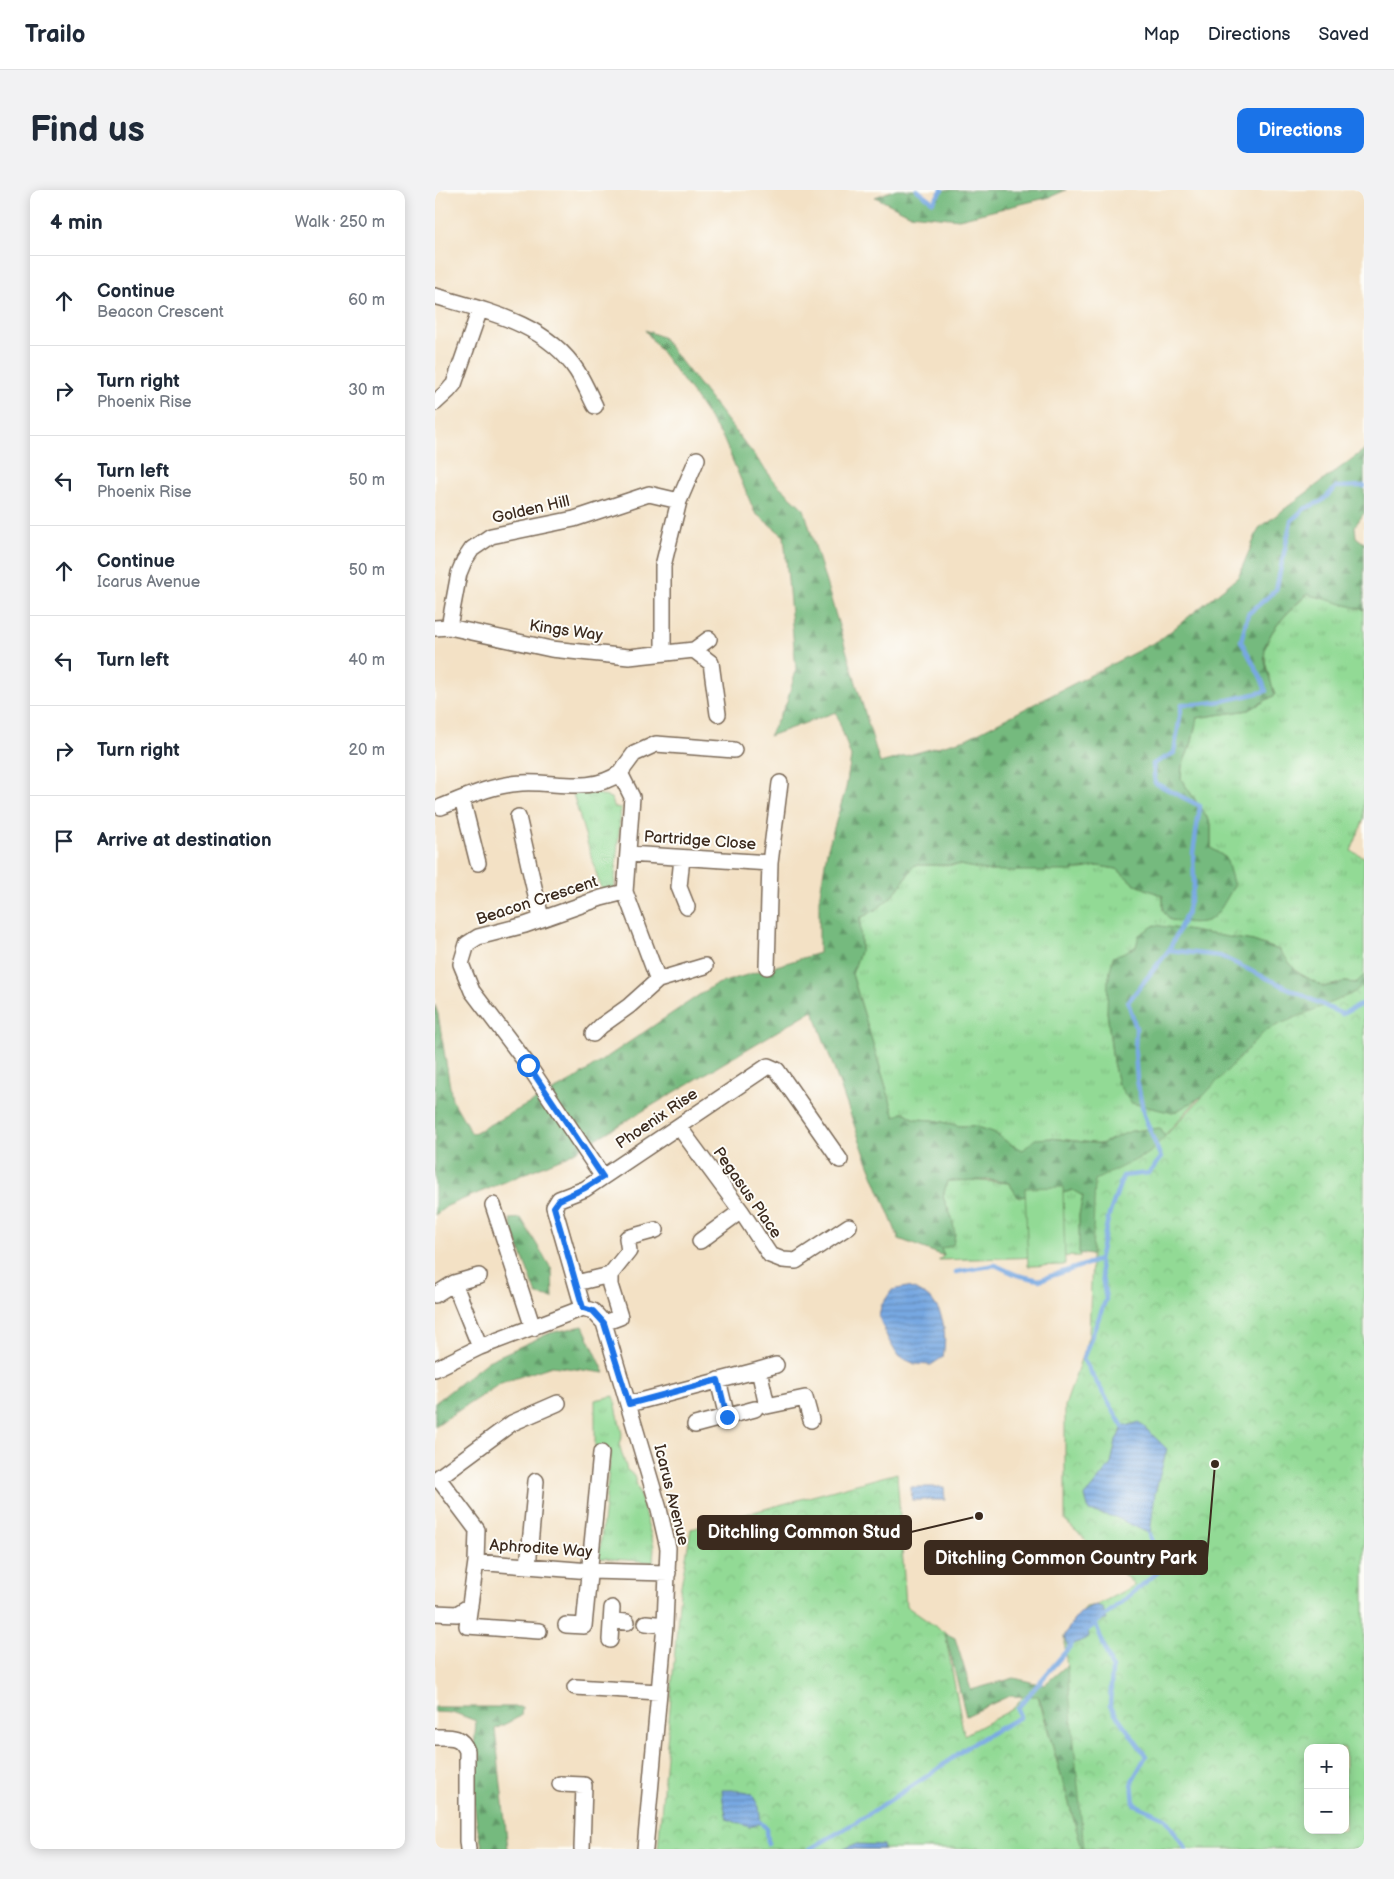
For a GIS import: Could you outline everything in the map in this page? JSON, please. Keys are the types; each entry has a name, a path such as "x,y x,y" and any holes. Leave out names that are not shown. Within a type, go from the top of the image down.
{"street":[{"path":"435,296 481,309 527,326 547,340 569,360 577,371 595,406"},
{"path":"435,403 454,384 481,309"},
{"path":"663,652 663,566 679,501 697,459"},
{"name":"Golden Hill","path":"442,627 463,562 472,549 491,536 573,519 649,494 679,501"},
{"name":"Kings Way","path":"442,627 551,649 629,657 694,650"},
{"path":"709,639 694,650 711,663 718,714"},
{"path":"441,807 508,784 523,782 568,785 589,784 612,778 620,773 634,754 656,744 734,750"},
{"path":"620,773 632,797 625,892 658,980"},
{"name":"Partridge Close","path":"767,967 770,863 779,783"},
{"path":"462,799 478,863"},
{"path":"518,817 541,918"},
{"name":"Partridge Close","path":"628,854 770,863"},
{"path":"683,858 679,887 687,907"},
{"name":"Beacon Crescent","path":"603,1177 528,1065 472,992 461,964 467,944 478,937 525,925 601,898 625,892"},
{"path":"593,1034 658,980 705,966"},
{"name":"Phoenix Rise","path":"583,1308 554,1207 559,1200 603,1177 768,1066 777,1070 840,1160"},
{"name":"Pegasus Place","path":"679,1127 741,1211 770,1255 783,1260 795,1261 849,1226"},
{"path":"493,1204 533,1328"},
{"path":"700,1241 741,1211"},
{"path":"435,1369 480,1347 583,1308 593,1311 604,1323 620,1317 610,1285 610,1275 629,1251 627,1238 656,1230"},
{"path":"576,1283 610,1275"},
{"path":"435,1295 454,1283 479,1276"},
{"path":"454,1283 480,1347"},
{"name":"Icarus Avenue","path":"604,1323 659,1509 668,1548 665,1625 645,1849"},
{"path":"629,1404 777,1364"},
{"path":"759,1370 767,1406 805,1398 811,1420"},
{"path":"718,1380 727,1417"},
{"path":"476,1562 477,1530 436,1479 512,1423 558,1403"},
{"path":"695,1425 755,1409"},
{"path":"566,1625 584,1626 601,1454"},
{"path":"528,1566 536,1481"},
{"name":"Aphrodite Way","path":"539,1631 467,1626 476,1562 590,1571 668,1573"},
{"path":"435,1613 457,1614 470,1606"},
{"path":"611,1640 612,1615 627,1622"},
{"path":"646,1624 665,1625"},
{"path":"575,1687 659,1692"},
{"path":"435,1737 453,1737 464,1743 467,1751 468,1849"},
{"path":"560,1784 584,1785 582,1849"}],"green space":[{"path":"894,190 917,190 933,202 942,190 1066,190 1050,197 959,219 909,214 875,197"},
{"path":"645,330 662,337 776,483 804,509 880,763 966,739 1161,639 1238,577 1259,528 1364,450 1364,513 1355,526 1356,537 1364,543 1364,610 1307,594 1285,615 1267,642 1265,661 1275,695 1249,710 1197,718 1192,742 1182,766 1181,779 1211,824 1211,848 1226,858 1234,886 1216,915 1210,920 1195,923 1170,920 1163,910 1163,896 1134,884 1117,869 1098,866 1071,871 990,871 960,865 914,865 892,896 869,914 860,918 861,949 852,974 895,1117 904,1112 915,1119 933,1120 960,1126 974,1126 993,1132 1010,1144 1023,1150 1035,1139 1050,1138 1101,1144 1131,1131 1160,1128 1173,1151 1115,1259 1079,1253 1079,1215 1083,1196 1072,1190 1018,1197 1009,1183 989,1180 947,1181 943,1197 952,1218 955,1234 953,1245 941,1249 944,1256 899,1239 865,1155 813,1010 567,1156 447,1206 435,1215 435,1005 452,1099 472,1134 570,1082 714,985 819,953 819,900 827,851 846,788 851,757 836,712 769,736 787,702 796,670 784,536 755,513 723,438"},
{"path":"1308,594 1364,609 1364,819 1351,851 1364,857 1364,975 1356,983 1345,982 1324,987 1297,972 1279,950 1253,941 1218,936 1136,947 1107,1011 1113,1062 1118,1084 1172,1113 1199,1098 1164,1136 1160,1128 1116,1138 1101,1144 1050,1138 1023,1151 993,1132 974,1126 960,1126 933,1120 915,1119 904,1112 895,1117 852,974 861,949 860,918 885,902 914,865 960,865 990,871 1098,866 1117,869 1134,884 1163,896 1163,910 1226,858 1211,848 1211,823 1181,779 1182,766 1192,742 1197,718 1249,710 1275,695 1265,661 1267,642 1278,624"},
{"path":"595,793 611,798 614,807 621,808 614,890 606,892 600,886 573,794"},
{"path":"1155,925 1253,941 1279,950 1297,972 1324,987 1345,982 1356,983 1364,975 1364,1037 1219,1087 1173,1113 1131,1103 1118,1084 1113,1062 1107,1011 1108,981 1113,957 1136,947 1139,935"},
{"path":"1364,986 1364,1849 1084,1849 1064,1637 1072,1623 1086,1607 1097,1605 1135,1585 1065,1521 1065,1406 1089,1335 1095,1180 1148,1154 1266,1030 1349,995"},
{"path":"966,1180 1009,1183 1018,1197 1073,1190 1083,1196 1079,1215 1080,1256 938,1260 944,1256 941,1249 952,1218 943,1197 947,1181"},
{"path":"1063,1187 1065,1265 1028,1266 1025,1188"},
{"path":"521,1218 552,1270 553,1298 537,1295 512,1229 510,1219"},
{"path":"583,1326 605,1373 552,1366 501,1383 435,1426 435,1403 488,1361 550,1333"},
{"path":"614,1396 622,1434 619,1444 627,1470 634,1475 654,1546 653,1562 599,1558 611,1452 595,1450 595,1400"},
{"path":"897,1473 906,1606 945,1633 964,1735 1013,1709 1023,1696 1038,1696 1082,1849 658,1849 680,1591 691,1529"},
{"path":"945,1633 955,1638 971,1690 1014,1678 1044,1685 1104,1633 1165,1849 1082,1849 1039,1697 1009,1696 966,1716"},
{"path":"435,1707 522,1707 521,1716 495,1729 508,1849 483,1849 479,1833 473,1785 476,1721 455,1713 435,1712"}],"water":[{"path":"907,1287 919,1291 930,1298 936,1305 943,1321 945,1339 943,1357 931,1365 915,1364 898,1356 888,1339 879,1317 881,1306 892,1290"},
{"path":"1139,1422 1167,1449 1155,1493 1150,1534 1115,1517 1089,1511 1085,1496 1111,1464 1116,1440 1123,1427"},
{"path":"911,1487 944,1487 945,1500 912,1500"},
{"path":"1097,1605 1103,1609 1107,1620 1095,1622 1088,1628 1089,1637 1068,1647 1064,1637 1073,1621 1085,1609"},
{"path":"722,1790 735,1790 752,1794 759,1807 761,1823 749,1827 727,1819"},
{"path":"855,1844 883,1845 884,1849 844,1849"}],"waterway":[{"path":"917,190 933,202 942,190"},
{"path":"1123,1427 1083,1359 1106,1299 1099,1260 1109,1215 1123,1176 1149,1173 1161,1158 1144,1115 1137,1080 1136,1028 1128,1002 1169,950 1187,913 1194,885 1193,853 1200,806 1155,783 1153,764 1174,753 1182,704 1214,702 1266,691 1241,641 1248,614 1276,590 1291,521 1304,509 1322,501 1336,487 1364,486"},
{"path":"1169,950 1220,956 1342,1014 1364,1003"},
{"path":"956,1272 995,1265 1017,1275 1039,1280 1099,1260"},
{"path":"1085,1632 1158,1572 1150,1534"},
{"path":"1095,1622 1112,1668 1110,1706 1146,1756 1132,1781 1134,1804 1165,1818 1186,1849"},
{"path":"810,1849 858,1821 932,1773 970,1745 1020,1717 1018,1708 1072,1644"},
{"path":"761,1823 767,1829 768,1844"}],"place":[{"name":"Ditchling Common Country Park","path":"1215,1464"},
{"name":"Ditchling Common Stud","path":"979,1516"}],"route":[{"path":"528,1065 603,1177 559,1200 554,1207 583,1308 593,1311 604,1323 629,1404 718,1380 727,1417"}]}
